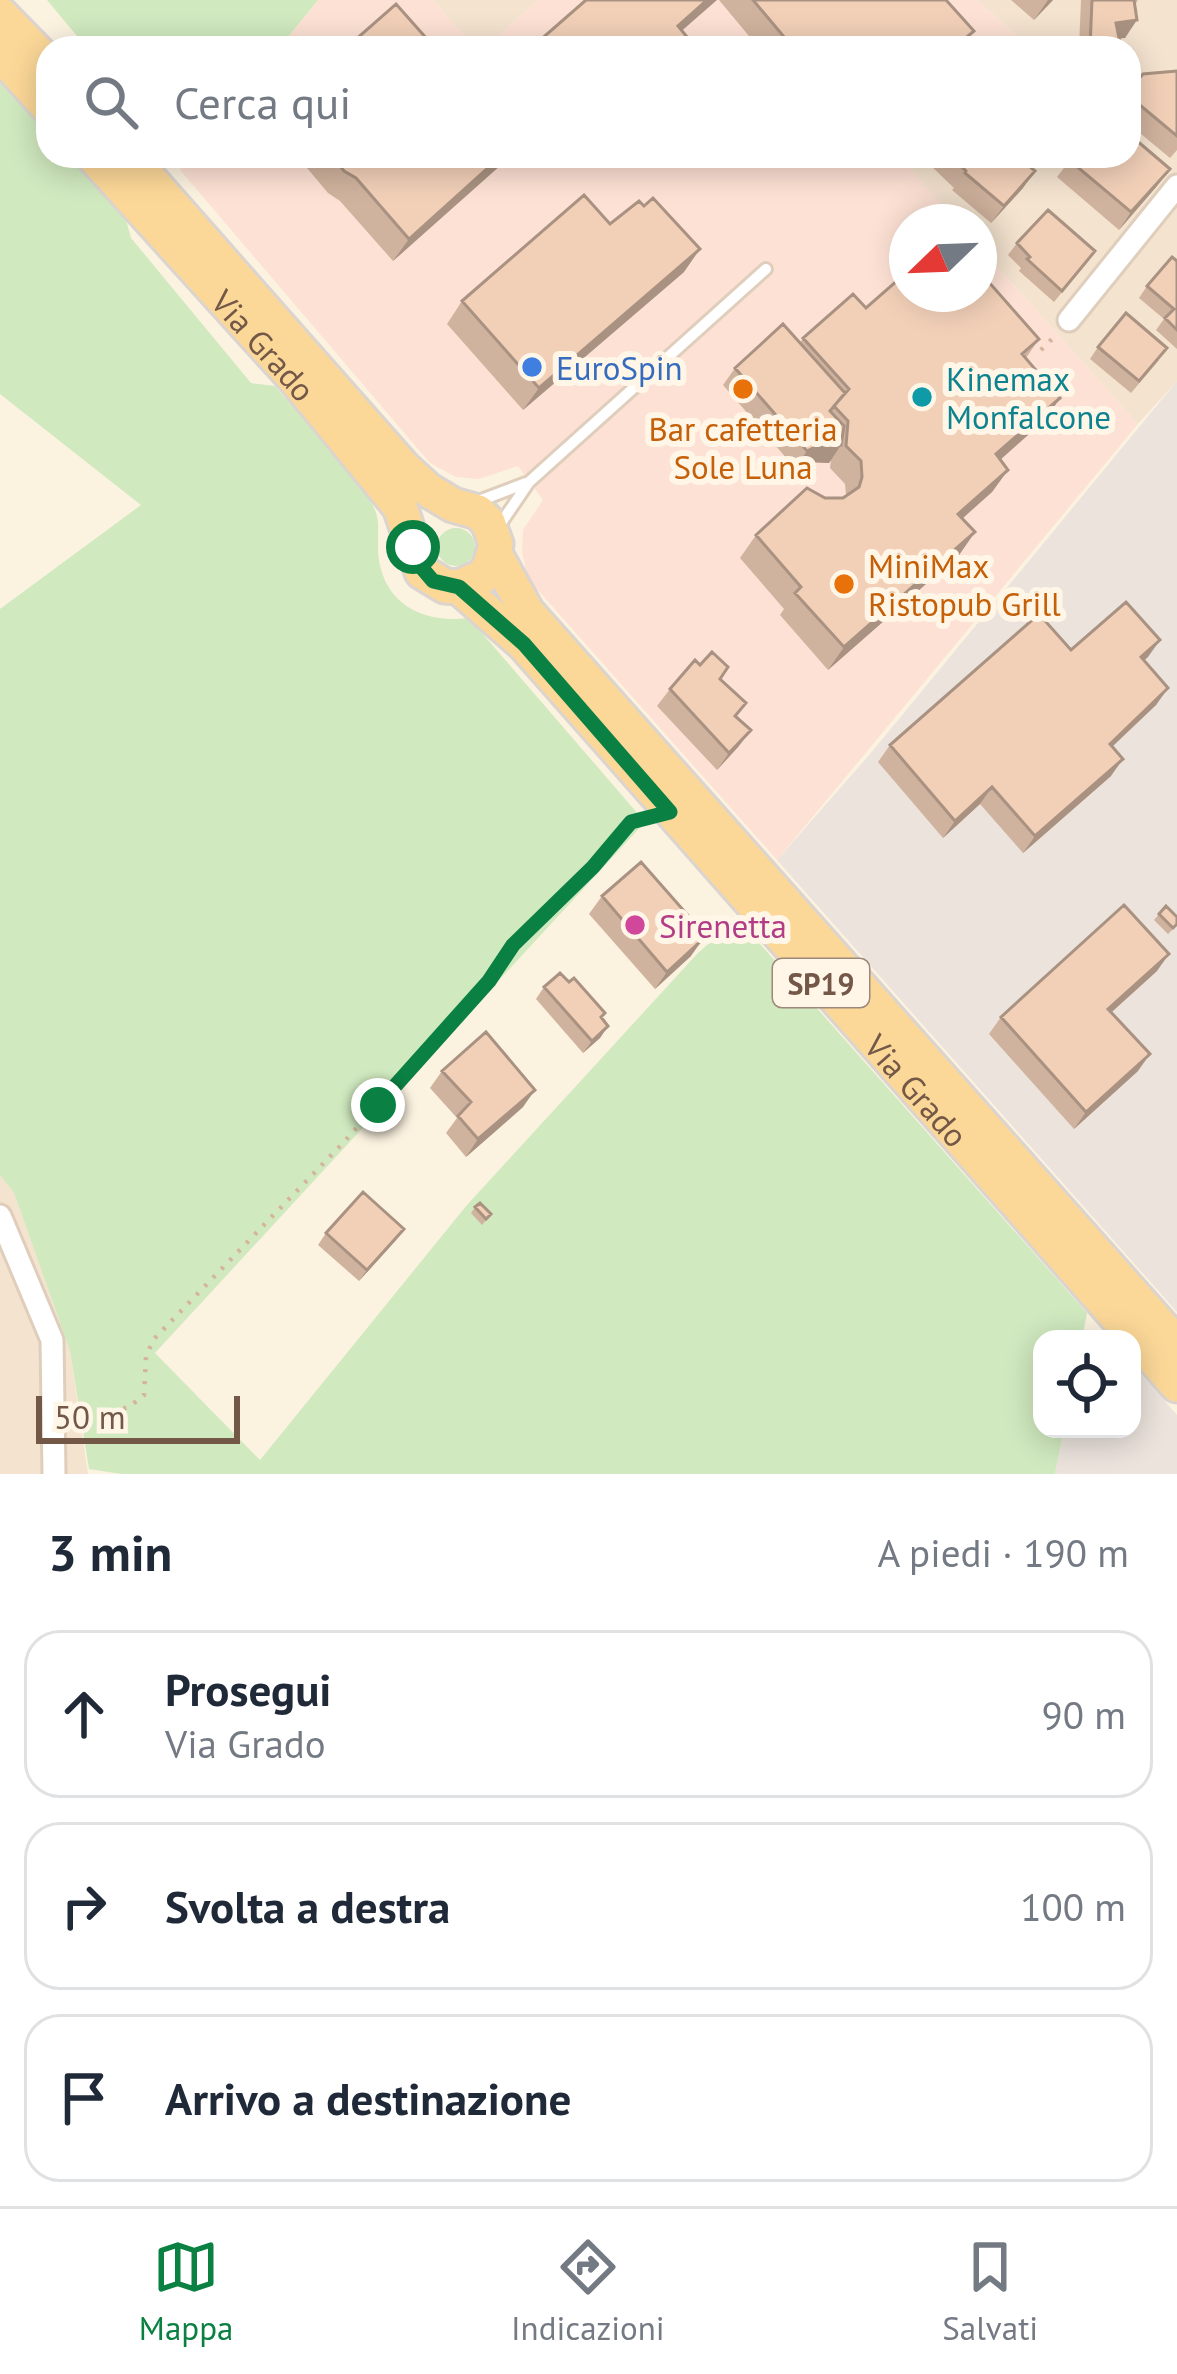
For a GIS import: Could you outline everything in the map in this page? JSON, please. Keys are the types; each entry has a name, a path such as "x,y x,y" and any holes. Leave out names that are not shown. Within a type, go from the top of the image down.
{"main road":[{"path":"0,14 36,52"},
{"path":"0,54 36,94"},
{"name":"Via Grado","path":"104,168 296,380 400,507 416,561 433,581 459,587 524,644 1177,1385"},
{"name":"Via Grado","path":"140,168 403,467 428,490 478,512 527,612 1177,1344"},
{"path":"413,547 415,534 429,513 459,505"},
{"path":"459,587 482,577 494,544"}],"street":[{"path":"1069,320 1177,186"},
{"path":"0,1216 52,1340 54,1474"}],"lane":[{"path":"494,544 529,482 766,269"},
{"path":"459,505 529,482"}],"path":[{"path":"54,1426 129,1407 143,1395 146,1357 153,1340 344,1142 489,981 513,945 593,867 631,822 670,812"}],"shaded area":[{"path":"318,0 433,0 464,36 289,36"},
{"path":"433,0 538,0 498,36 464,36"},
{"path":"538,0 977,0 1017,36 498,36"},
{"path":"977,0 1177,0 1177,381 1138,424 997,266 997,204 941,204 909,168 1141,168 1141,36 1017,36"},
{"path":"182,168 910,168 941,204 889,204 889,312 997,312 997,266 1138,424 777,860 528,579 523,530 543,500 518,466 479,479 456,477 430,463"},
{"path":"1177,381 1177,1312 777,860"},
{"path":"0,1175 14,1193 70,1351 88,1474 0,1474"},
{"path":"1141,1374 1177,1415 1177,1474 1055,1474 1062,1438 1141,1438"}],"green space":[{"path":"47,0 318,0 289,36 77,36"},
{"path":"0,83 36,122 36,168 78,168 126,220 131,238 251,383 275,386 349,470 376,513 381,570 396,597 436,618 469,618 645,822 155,1353 260,1460 467,1205 697,954 737,918 1087,1313 1084,1330 1033,1330 1033,1438 1062,1438 1055,1474 122,1474 89,1469 70,1351 14,1193 0,1175 0,609 141,505 0,394"},
{"path":"456,528 469,534 475,547 469,560 456,566 443,560 437,547 443,534"}],"building":[{"path":"586,0 707,0 678,26 686,36 545,36"},
{"path":"753,0 946,0 974,31 968,36 783,36"},
{"path":"1092,0 1134,0 1137,20 1116,23 1119,36 1090,36"},
{"path":"396,4 424,36 360,36"},
{"path":"1177,71 1177,136 1141,106 1143,74"},
{"path":"1141,144 1170,169 1131,212 1079,168 1141,168"},
{"path":"342,168 488,168 409,239 356,178"},
{"path":"963,168 1035,171 1004,206"},
{"path":"584,195 610,224 639,201 644,206 653,198 700,249 539,388 462,301"},
{"path":"1048,210 1095,251 1062,291 1027,259 1030,257 1017,243"},
{"path":"1172,257 1177,261 1177,330 1165,318 1174,309 1147,286"},
{"path":"889,288 889,312 997,312 997,291 1039,339 1022,354 1060,398 996,454 1008,470 958,514 975,532 844,647 795,593 801,587 756,535 807,488 825,498 843,498 859,487 861,461 846,446 848,421 834,406 849,389 803,338 853,294 866,308"},
{"path":"1126,313 1167,348 1139,381 1098,347"},
{"path":"783,324 845,393 830,411 844,426 841,445 819,445 807,451 735,368"},
{"path":"1126,602 1160,640 1141,657 1168,688 1110,744 1123,759 1035,836 992,787 955,821 890,745 1039,614 1071,650"},
{"path":"712,652 728,667 720,679 746,703 735,716 751,730 729,753 670,689 695,660 700,665"},
{"path":"641,862 703,939 667,972 602,896"},
{"path":"1124,905 1169,954 1108,1009 1150,1054 1086,1112 1001,1017"},
{"path":"1166,906 1177,917 1173,928 1159,914"},
{"path":"560,973 569,982 574,978 605,1013 601,1017 608,1026 592,1041 544,987"},
{"path":"486,1032 535,1090 478,1139 458,1116 471,1102 442,1071"},
{"path":"363,1192 404,1229 367,1270 326,1233"},
{"path":"480,1203 491,1214 486,1219 475,1207"}],"place":[{"name":"EuroSpin","path":"532,367"},
{"name":"Bar cafetteria Sole Luna","path":"743,389"},
{"name":"Kinemax Monfalcone","path":"922,397"},
{"name":"MiniMax Ristopub Grill","path":"844,584"},
{"name":"Sirenetta","path":"635,925"}],"route":[{"path":"378,1105 489,981 513,945 593,867 631,822 670,812 524,644 459,587 445,586 422,572 413,547"}]}
